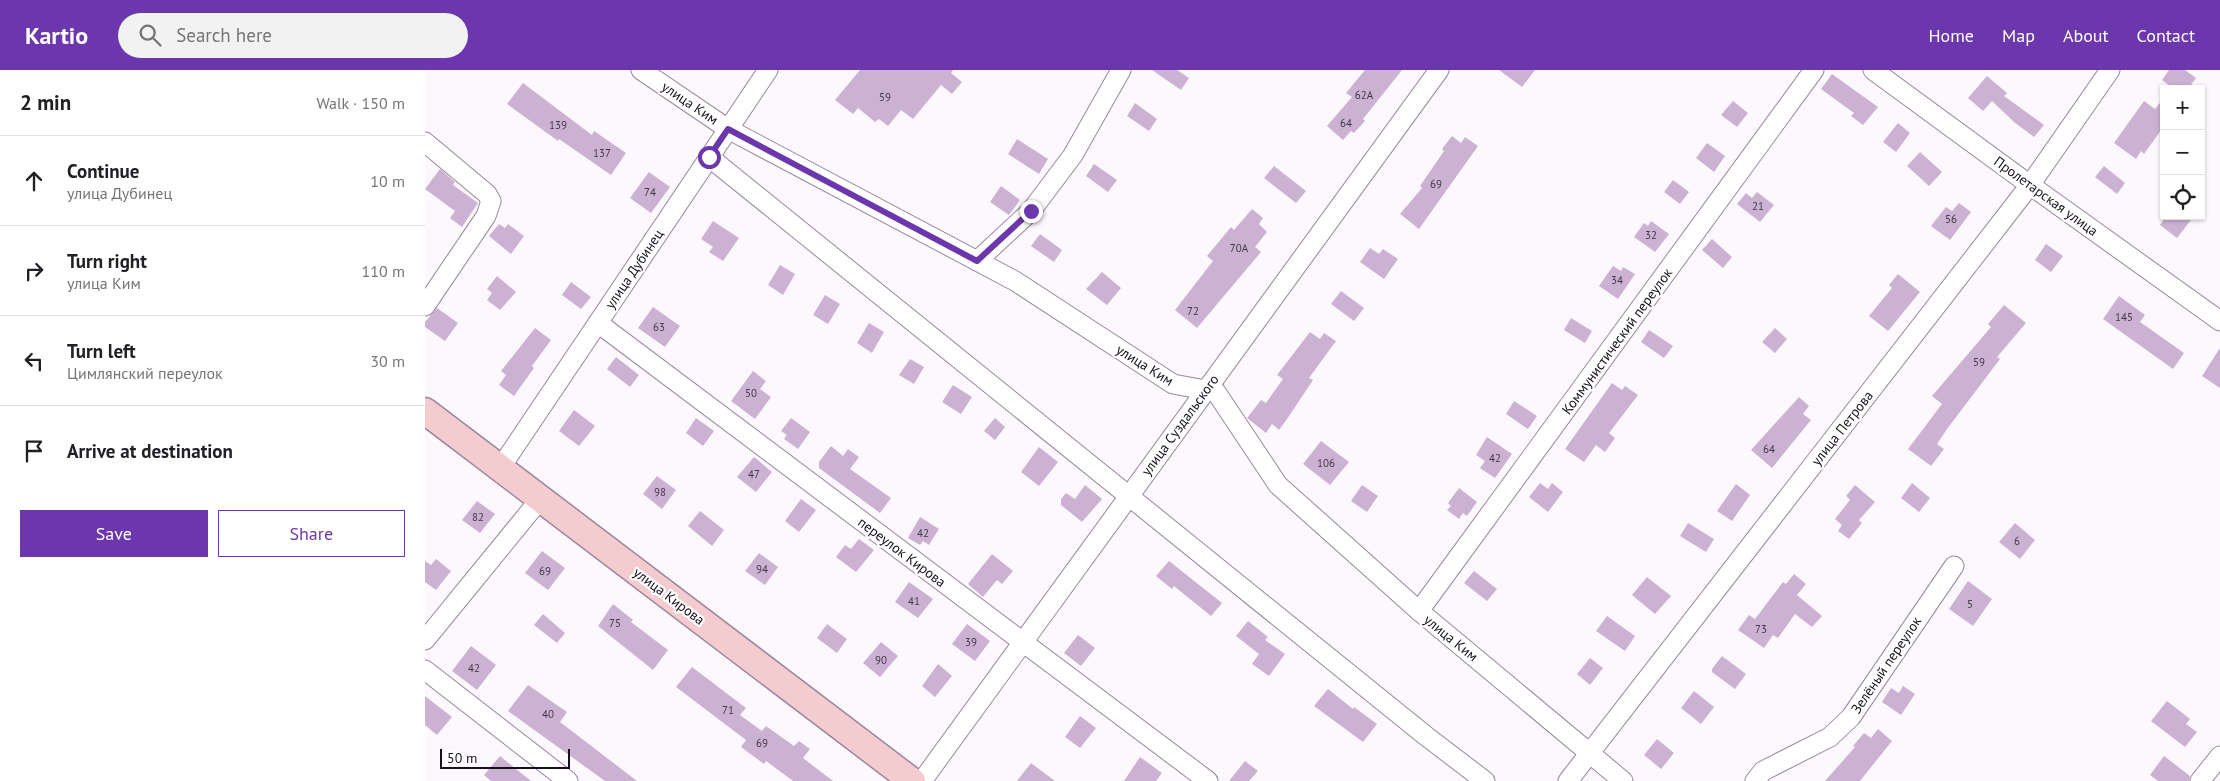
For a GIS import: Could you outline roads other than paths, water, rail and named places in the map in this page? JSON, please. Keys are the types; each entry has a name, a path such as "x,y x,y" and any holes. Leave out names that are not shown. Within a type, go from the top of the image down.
{"street":[{"name":"улица Ким","path":"641,70 728,129 1015,281 1173,384 1216,392 1278,484 1419,611 1623,781"},
{"name":"улица Дубинец","path":"501,467 767,70"},
{"path":"977,261 1036,204 1073,155 1121,70"},
{"name":"улица Суздальского","path":"922,781 1439,70"},
{"name":"Коммунистический переулок","path":"1419,611 1814,70"},
{"name":"Пролетарская улица","path":"1873,70 2030,185 2220,319"},
{"name":"улица Петрова","path":"1568,781 2030,185 2110,70"},
{"path":"425,142 487,194 491,201 486,216 425,306"},
{"path":"709,157 1426,736 1485,781"},
{"name":"переулок Кирова","path":"598,323 1208,781"},
{"name":"улица Кирова","path":"425,411 912,781"},
{"path":"425,640 541,498"},
{"name":"Зелёный переулок","path":"1755,781 1763,771 1830,737 1851,717 1954,566"},
{"path":"425,670 568,781"},
{"path":"2200,781 2220,756"}]}
